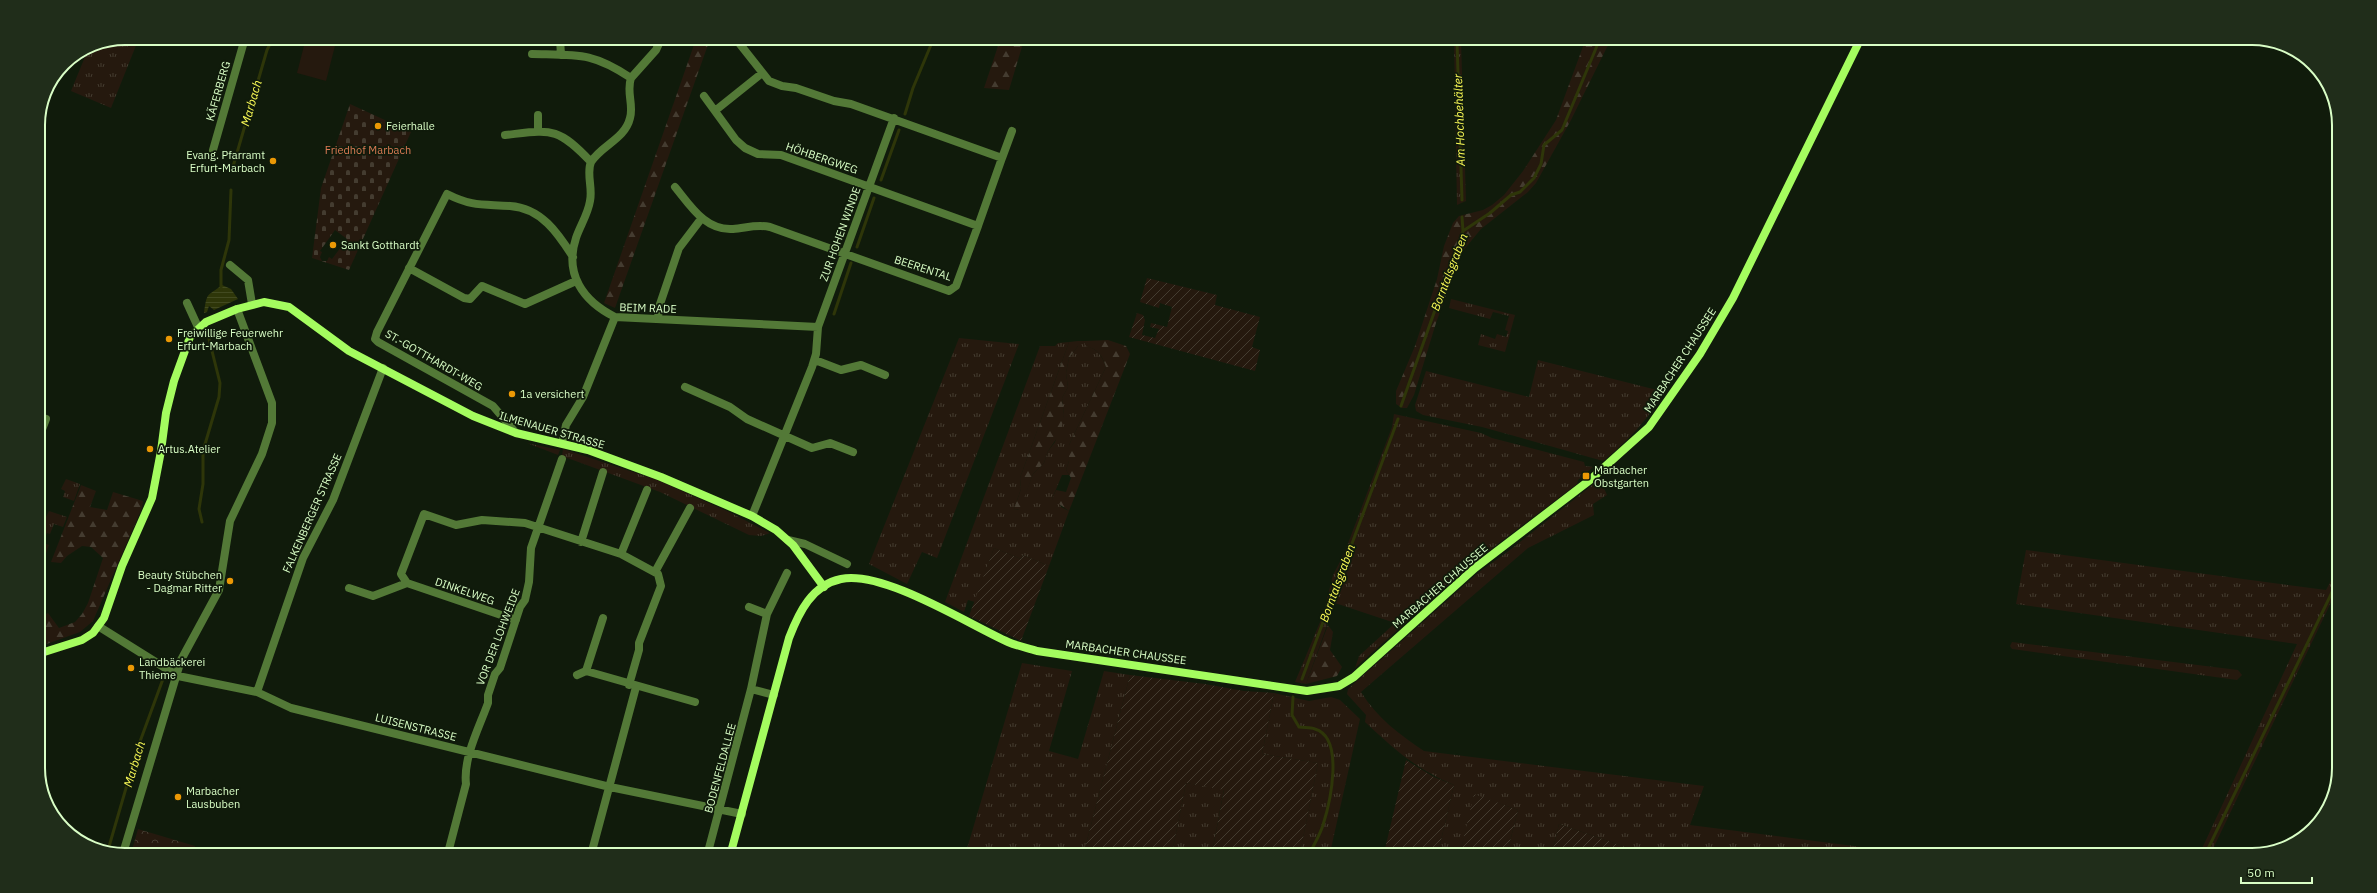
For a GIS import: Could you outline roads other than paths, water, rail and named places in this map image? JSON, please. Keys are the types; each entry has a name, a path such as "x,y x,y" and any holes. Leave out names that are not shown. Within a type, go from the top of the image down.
{"street":[{"name":"KÄFERBERG","path":"213,150 243,45"},
{"path":"560,45 560,55"},
{"path":"615,317 590,301 576,280 573,270 575,240 590,202 591,186 589,168 591,162 622,134 628,125 631,114 629,86 631,78 656,50 658,45"},
{"path":"740,45 761,74 775,84 796,88 834,102 851,104 894,118 1002,158"},
{"name":"MARBACHER CHAUSSEE","path":"824,587 841,579 858,578 878,582 899,589 1010,643 1037,651 1307,691 1339,686 1354,677 1475,568 1590,480 1649,427 1700,354 1733,298 1858,45"},
{"path":"532,54 596,58 631,78"},
{"path":"716,110 761,74"},
{"name":"HÖHBERGWEG","path":"704,96 716,110 736,140 749,151 758,154 781,155 869,186"},
{"path":"538,115 538,131"},
{"name":"ZUR HOHEN WINDE","path":"752,516 815,360 818,327 894,118"},
{"path":"505,135 549,131 568,139 591,162"},
{"name":"BEERENTAL","path":"845,252 949,291 956,286 1012,131"},
{"path":"869,186 978,226"},
{"path":"675,187 701,219 725,229 756,225 770,227 845,252"},
{"path":"573,257 555,230 536,214 519,207 472,205 447,194 408,270 464,298 470,299 482,286 525,304 576,280"},
{"path":"658,319 659,307 679,248 701,219"},
{"path":"230,264 248,280 252,304"},
{"name":"ST.-GOTTHARDT-WEG","path":"408,270 376,332 375,339 493,406 516,432"},
{"name":"ILMENAUER STRASSE","path":"198,327 236,309 252,304 264,302 289,307 331,340 459,409 516,432 588,450 661,477 752,516 788,540 806,560 824,587"},
{"path":"45,652 82,640 98,626 104,618 122,566 152,498 166,413 174,381 190,337 198,327 187,303"},
{"path":"125,848 178,676 183,654 219,590 230,521 262,454 272,423 272,403 236,309"},
{"name":"BEIM RADE","path":"562,443 566,426 583,397 615,317 818,327"},
{"path":"815,360 841,370 861,365 885,375"},
{"name":"FALKENBERGER STRASSE","path":"257,692 303,558 333,500 383,368"},
{"path":"686,387 730,407 747,420 812,448 830,443 853,452"},
{"name":"VOR DER LOHWEIDE","path":"450,848 466,784 465,775 471,752 488,703 488,695 495,674 500,668 516,620 527,593 531,548 562,459"},
{"path":"580,542 603,472"},
{"path":"621,554 647,490"},
{"path":"655,572 690,508"},
{"path":"349,588 373,596 407,583 401,574 424,514 456,525 482,520 512,521 539,528 621,554 655,572 660,577 661,586 639,643 632,686 610,787 593,848"},
{"name":"ILMENAUER STRASSE","path":"788,540 806,544 847,564"},
{"name":"BODENFELDALLEE","path":"709,848 752,689 767,614 788,573"},
{"name":"DINKELWEG","path":"407,583 516,620"},
{"path":"732,848 790,638 799,614 813,594 824,587"},
{"path":"749,607 767,614"},
{"path":"586,671 603,618"},
{"name":"LUISENSTRASSE","path":"98,626 178,676 257,692 291,708 610,787 742,814"},
{"path":"577,675 586,671 632,686 695,702"},
{"path":"752,689 774,695"}],"waterway":[{"name":"Marbach","path":"232,170 270,45"},
{"path":"905,114 913,88 931,45"},
{"name":"Am Hochbehälter","path":"1457,45 1462,200"},
{"name":"Borntalsgraben","path":"1401,406 1463,231 1490,213 1511,195 1520,192 1534,178 1541,164 1544,145 1562,130 1597,45"},
{"path":"881,180 899,130"},
{"name":"Marbach","path":"221,289 221,270 229,240 231,190"},
{"path":"857,247 874,198"},
{"name":"Am Hochbehälter","path":"1462,217 1463,231"},
{"path":"834,314 851,263"},
{"name":"Marbach","path":"202,522 199,509 203,484 203,451 219,397 220,383 207,331"},
{"name":"Borntalsgraben","path":"1302,679 1398,419"},
{"path":"2208,848 2332,592"},
{"name":"Marbach","path":"109,846 138,747 163,679"},
{"name":"Borntalsgraben","path":"1293,697 1292,715 1299,727 1313,728 1324,735 1330,745 1333,758 1333,772 1329,802 1323,825 1312,848"}],"place":[{"name":"Feierhalle","path":"378,126"},
{"name":"Evang. Pfarramt Erfurt-Marbach","path":"273,161"},
{"name":"Sankt Gotthardt","path":"333,245"},
{"name":"Freiwillige Feuerwehr Erfurt-Marbach","path":"169,339"},
{"name":"1a versichert","path":"512,394"},
{"name":"Artus.Atelier","path":"150,449"},
{"name":"Marbacher Obstgarten","path":"1586,476"},
{"name":"Beauty Stübchen - Dagmar Ritter","path":"230,581"},
{"name":"Landbäckerei Thieme","path":"131,668"},
{"name":"Marbacher Lausbuben","path":"178,797"}],"park label":[{"name":"Friedhof Marbach","path":"368,150"}]}
